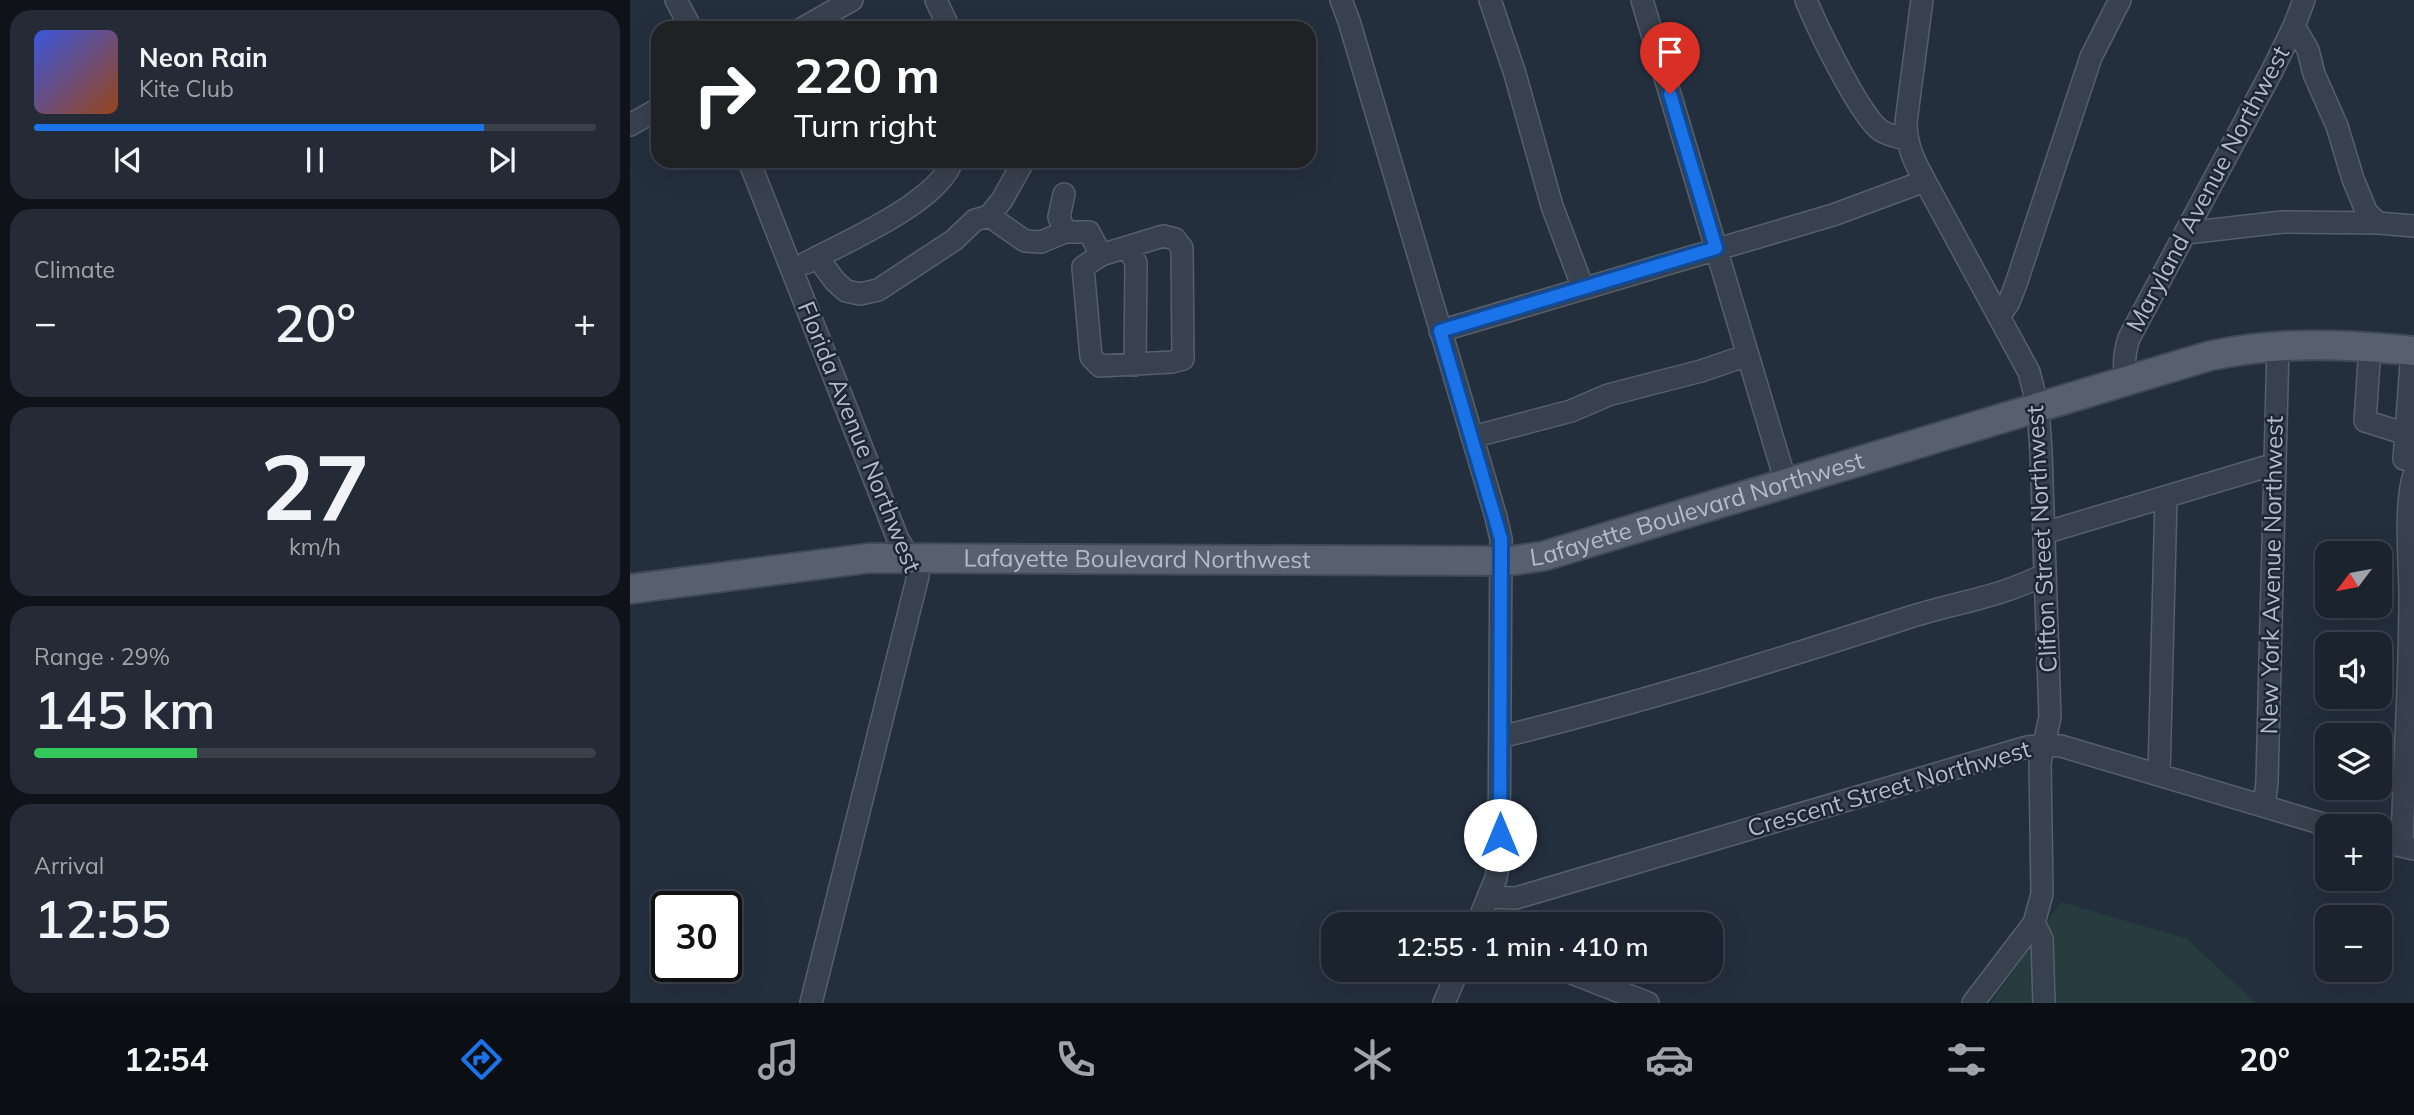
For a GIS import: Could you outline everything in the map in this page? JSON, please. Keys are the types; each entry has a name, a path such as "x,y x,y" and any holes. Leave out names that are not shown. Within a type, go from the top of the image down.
{"main road":[{"name":"Lafayette Boulevard Northwest","path":"630,589 870,558 1502,561 1544,556 2126,380 2243,348 2278,345 2413,351"}],"street":[{"path":"676,0 687,21"},
{"path":"815,21 852,0"},
{"path":"936,0 946,21"},
{"path":"1340,0 1349,22 1501,539 1499,859 1496,878 1482,912"},
{"path":"1490,0 1515,74 1552,206 1583,288"},
{"path":"1642,0 1786,483"},
{"path":"1806,0 1816,25 1869,118 1886,134 1906,139"},
{"name":"Clifton Street Northwest","path":"1922,0 1906,122 1909,150 2029,372 2038,407 2050,717 2040,763 2042,894 2034,923 1973,1003"},
{"path":"1998,317 2009,302 2016,284 2091,57 2120,0"},
{"name":"Maryland Avenue Northwest","path":"2126,380 2124,352 2129,338 2294,26 2304,0"},
{"path":"2294,26 2308,50 2314,74 2337,126 2367,213 2378,223"},
{"path":"630,125 651,113"},
{"name":"Florida Avenue Northwest","path":"752,168 897,537 918,576 811,1003"},
{"path":"792,270 917,203 945,176 949,168"},
{"path":"817,257 846,291 860,294 878,290 954,240 975,220 989,216 1002,201 1020,168"},
{"path":"1440,331 1833,215 1925,181"},
{"path":"1064,194 1059,218 1065,232"},
{"path":"989,216 1025,241 1041,242 1065,232 1089,232 1101,255"},
{"path":"2186,233 2282,222 2414,226"},
{"path":"1163,236 1175,239 1182,248 1183,359 1100,366 1091,356 1083,267 1101,255 1128,247 1163,236"},
{"path":"1128,247 1136,263 1135,365"},
{"name":"New York Avenue Northwest","path":"2264,806 2267,782 2278,345"},
{"path":"2370,347 2365,421 2406,434"},
{"path":"2413,351 2404,459 2414,460"},
{"path":"1472,437 1571,411 1608,396 1701,371 1748,355"},
{"path":"2043,533 2275,464"},
{"path":"2408,847 2409,538 2410,494 2414,475"},
{"path":"2159,775 2166,497"},
{"path":"1500,737 1572,720 1915,615 2004,592 2045,574"},
{"name":"Crescent Street Northwest","path":"1488,897 1516,898 2027,747 2043,745 2061,747 2315,821"},
{"path":"2034,923 2042,939 2044,1003"},
{"path":"1444,1003 1453,982"},
{"path":"1595,982 1648,1003"}],"green space":[{"path":"2061,902 2187,939 2256,1003 1991,1003"}],"route":[{"path":"1500,835 1501,539 1440,331 1716,248 1670,94"}]}
